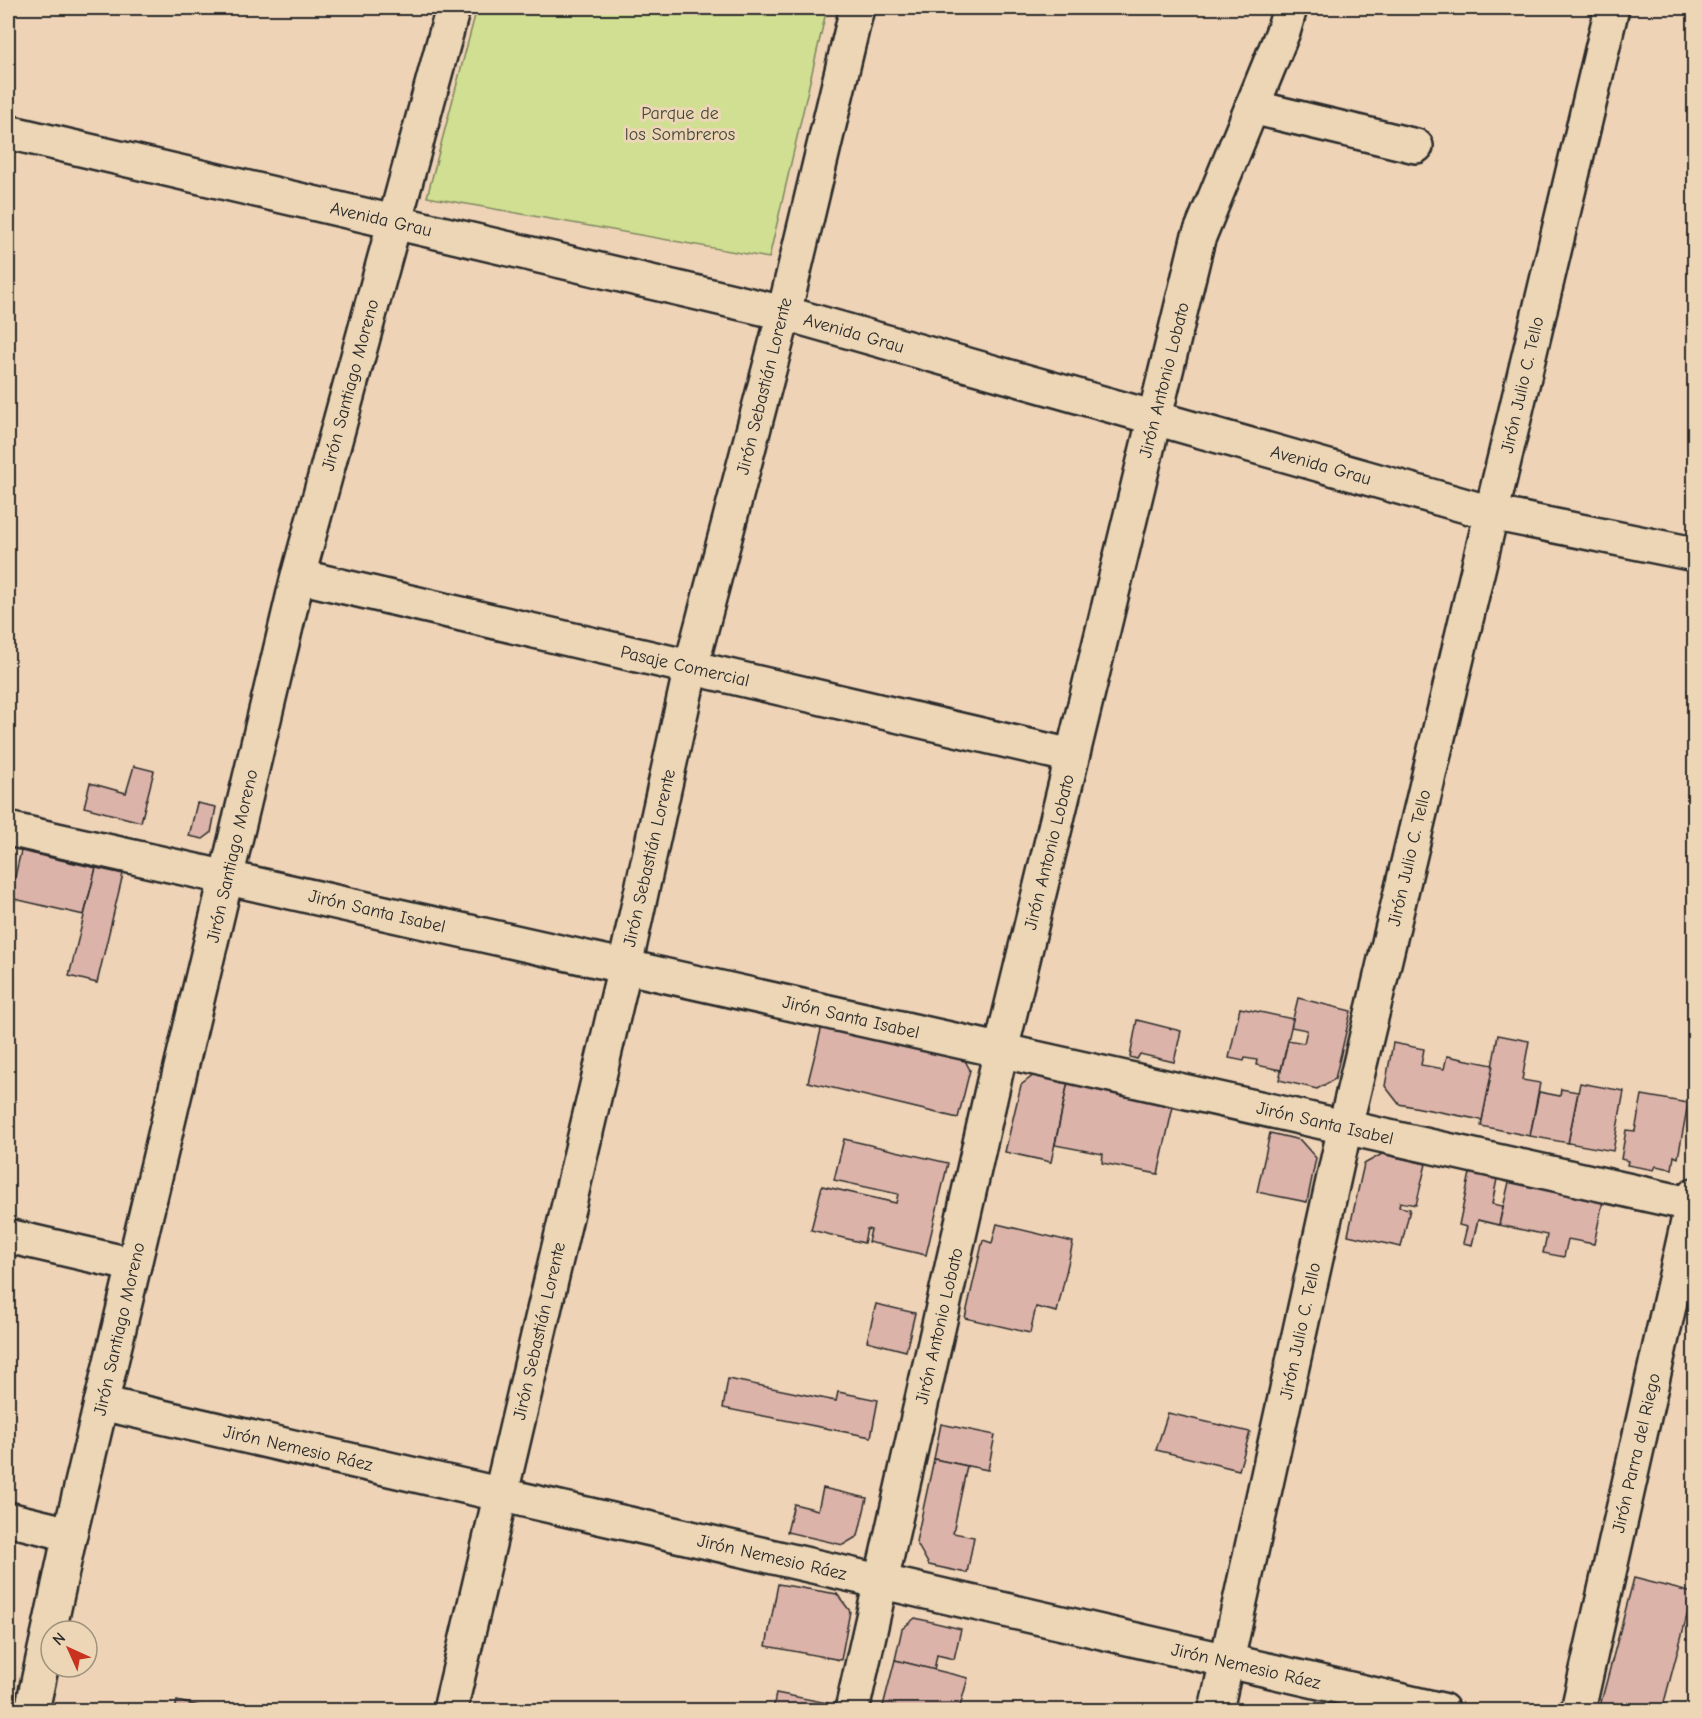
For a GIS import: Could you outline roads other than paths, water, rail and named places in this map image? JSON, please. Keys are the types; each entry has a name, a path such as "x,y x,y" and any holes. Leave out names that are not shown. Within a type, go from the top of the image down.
{"street":[{"name":"Jirón Santiago Moreno","path":"32,1710 70,1534 298,576 453,8"},
{"name":"Jirón Sebastián Lorente","path":"450,1710 625,966 691,668 784,313 857,8"},
{"name":"Jirón Antonio Lobato","path":"852,1710 1001,1050 1198,239 1284,29 1290,8"},
{"name":"Jirón Julio C. Tello","path":"1216,1710 1345,1127 1612,8"},
{"path":"1252,107 1416,146"},
{"name":"Avenida Grau","path":"8,132 784,313 1491,513 1695,554"},
{"name":"Pasaje Comercial","path":"298,576 1072,756"},
{"name":"Jirón Santa Isabel","path":"8,829 1345,1127 1694,1202"},
{"name":"Jirón Parra del Riego","path":"1578,1710 1694,1202"},
{"path":"8,1236 134,1265"},
{"name":"Jirón Nemesio Ráez","path":"101,1403 1442,1710"},
{"path":"8,1519 70,1534"}],"park label":[{"name":"Parque de los Sombreros","path":"680,123"}]}
